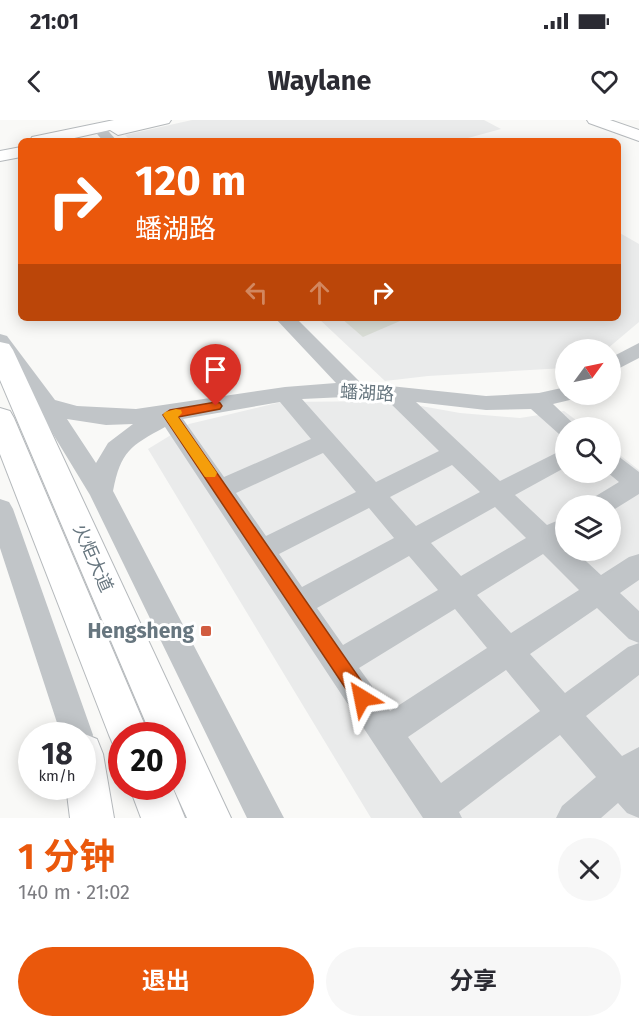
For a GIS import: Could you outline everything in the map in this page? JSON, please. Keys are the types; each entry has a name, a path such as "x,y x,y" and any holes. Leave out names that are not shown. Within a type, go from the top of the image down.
{"main road":[{"path":"66,138 104,134 136,120"},
{"path":"83,138 163,120"},
{"path":"595,120 639,136"},
{"path":"610,120 639,130"},
{"path":"0,149 18,146"},
{"path":"0,156 18,153"},
{"name":"火炬大道","path":"0,350 166,722"},
{"name":"火炬大道","path":"0,418 124,722"},
{"name":"火炬大道","path":"186,767 209,818"},
{"path":"89,800 92,818"},
{"path":"156,800 163,818"}],"street":[{"path":"288,321 355,390"},
{"path":"0,340 47,406 100,491 266,818"},
{"path":"621,360 639,349"},
{"name":"蟠湖路","path":"170,415 285,394 355,390 457,402 512,404 555,396"},
{"path":"339,664 555,533 497,494 393,393"},
{"path":"285,394 563,714 633,782 574,818"},
{"path":"534,400 555,418"},
{"path":"47,406 93,416 170,415"},
{"path":"170,415 440,812 639,657"},
{"path":"100,491 108,462 116,450 135,434 170,415"},
{"path":"220,489 327,441"},
{"path":"262,550 455,453"},
{"path":"298,604 555,462"},
{"path":"619,495 638,484 621,471"},
{"path":"0,509 73,722"},
{"path":"576,561 599,592 639,630"},
{"path":"386,732 639,565"},
{"path":"96,793 105,818"}],"shaded area":[{"path":"192,120 484,120 501,129 468,138 128,138 125,135"},
{"path":"621,234 639,244 639,322 619,339 555,339 555,369 428,376 385,381 321,321 621,321"},
{"path":"344,321 400,321 363,337"},
{"path":"393,401 460,413 520,418 564,411 572,417 555,417 555,483 621,483 621,456 639,470 639,818 371,818 148,449 189,424 281,402"}],"slow traffic":[{"path":"176,413 170,415 210,473"}],"place":[{"name":"Hengsheng","path":"206,631"}],"route":[{"path":"216,406 170,415 362,698"}]}
